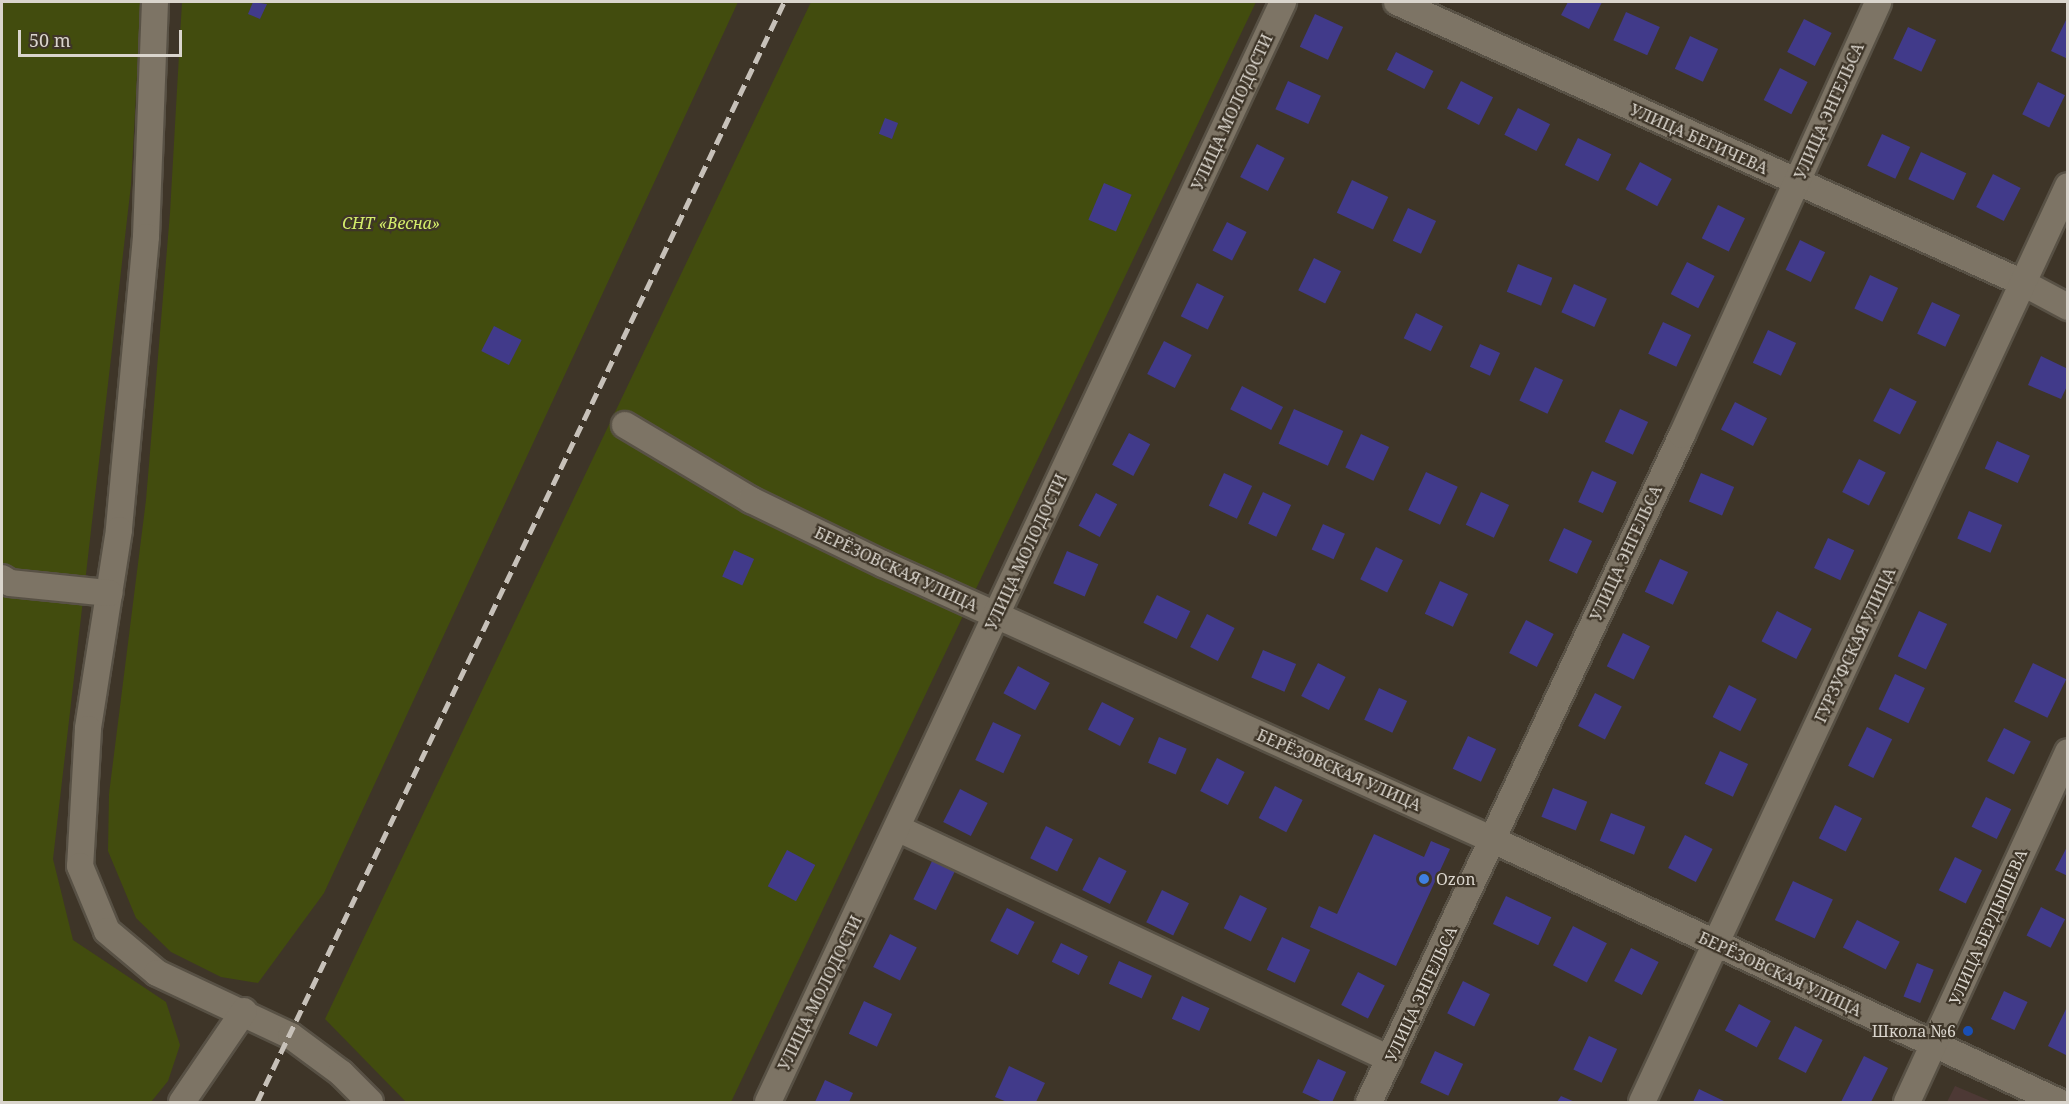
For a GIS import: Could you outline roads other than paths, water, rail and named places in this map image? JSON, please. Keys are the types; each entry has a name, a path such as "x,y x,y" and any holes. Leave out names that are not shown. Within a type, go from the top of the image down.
{"street":[{"path":"155,2 146,237 119,530 88,729 80,867 107,931 158,973 244,1011 291,1036 341,1072 370,1102"},
{"name":"УЛИЦА МОЛОДОСТИ","path":"768,1102 899,829 1283,2"},
{"name":"УЛИЦА БЕГИЧЕВА","path":"1397,2 1797,184 2023,283 2067,307"},
{"name":"УЛИЦА ЭНГЕЛЬСА","path":"1369,1102 1797,184 1878,2"},
{"name":"ГУРЗУФСКАЯ УЛИЦА","path":"1642,1102 2067,186"},
{"name":"БЕРЁЗОВСКАЯ УЛИЦА","path":"625,425 751,500 996,616 1493,840 2059,1102"},
{"path":"2,578 10,583 110,593"},
{"name":"УЛИЦА БЕРДЫШЕВА","path":"1907,1102 2067,752"},
{"path":"899,829 1390,1059"},
{"path":"182,1102 244,1011"}],"railway":[{"path":"257,1102 784,2"}],"place":[{"name":"Ozon","path":"1424,879"},
{"name":"Школа №6","path":"1968,1031"}],"park label":[{"name":"СНТ «Весна»","path":"391,223"}]}
